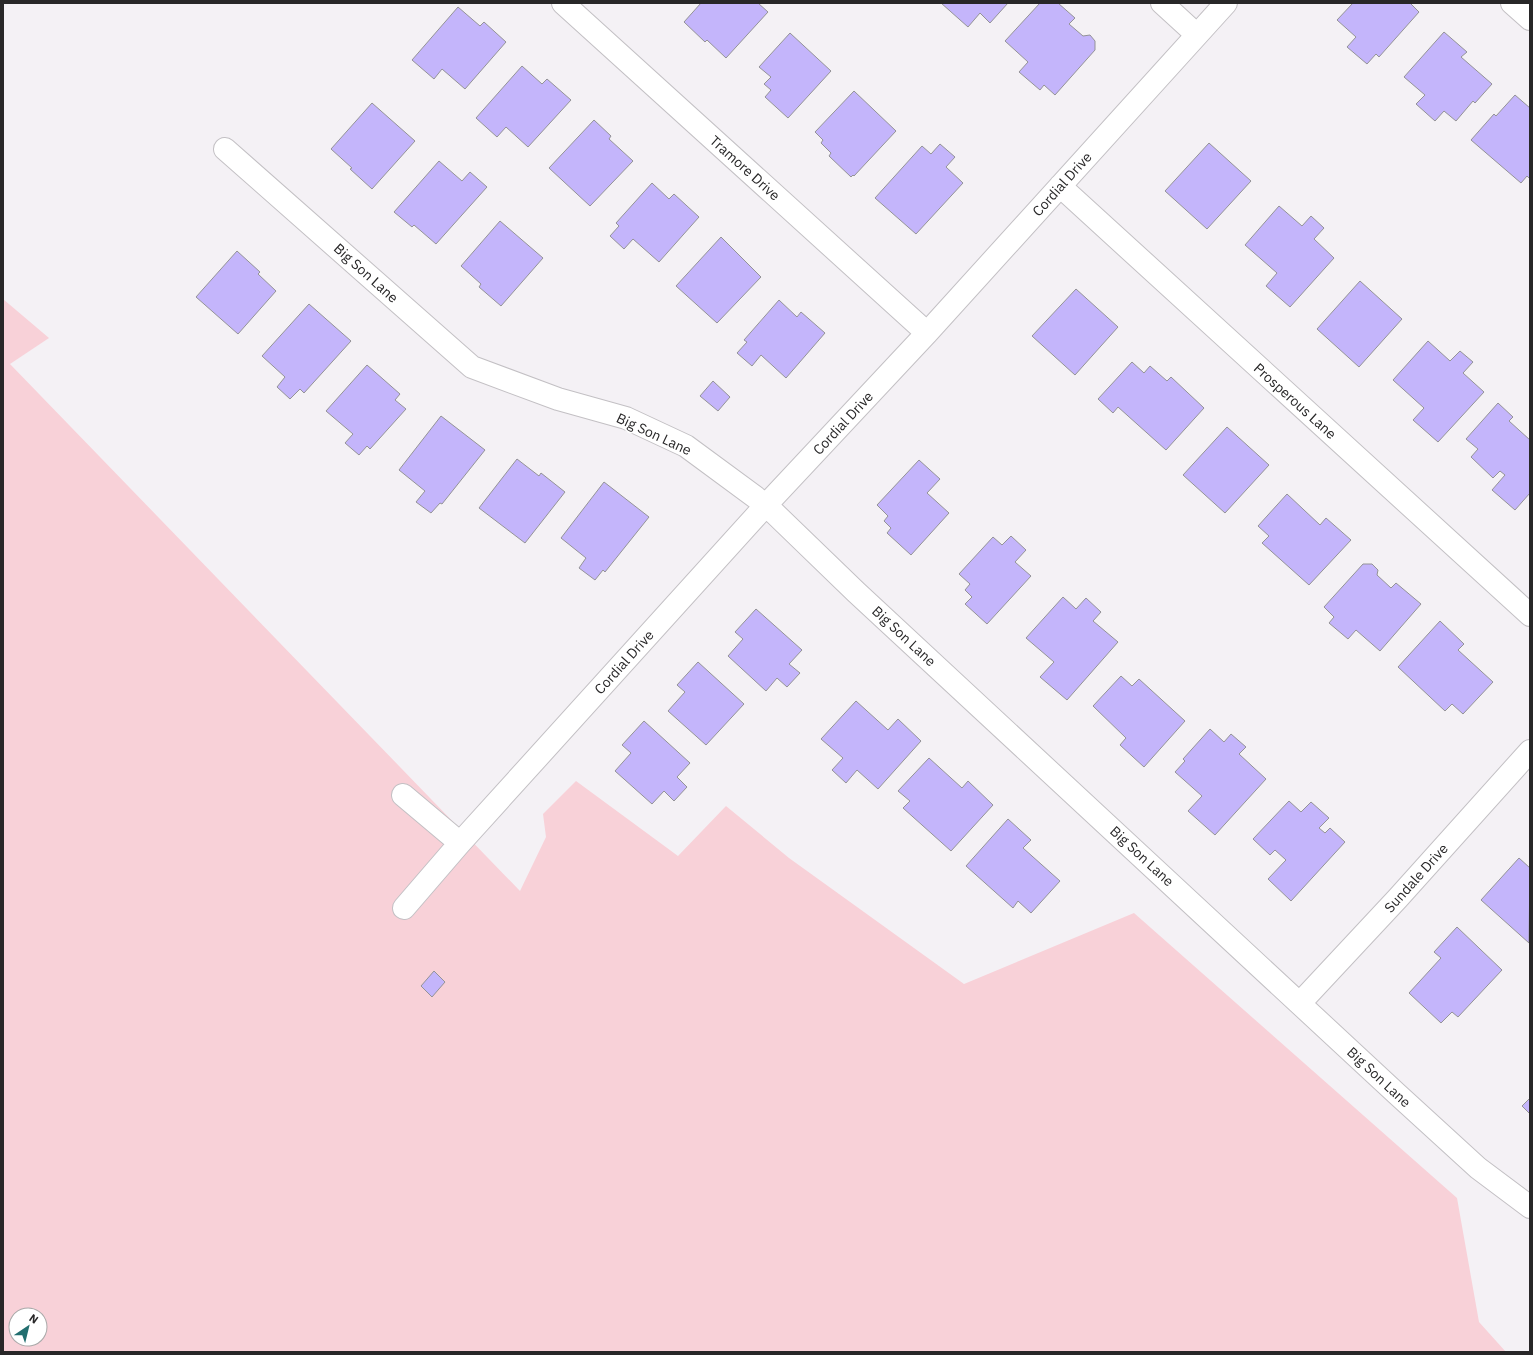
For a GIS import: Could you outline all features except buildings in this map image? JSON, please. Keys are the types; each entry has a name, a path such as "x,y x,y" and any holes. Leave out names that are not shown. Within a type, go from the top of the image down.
{"street":[{"name":"Tramore Drive","path":"563,3 927,333"},
{"path":"1162,3 1197,35"},
{"name":"Cordial Drive","path":"404,908 460,843 766,505 927,333 1226,3"},
{"path":"1512,3 1530,19"},
{"name":"Big Son Lane","path":"225,149 472,367 558,399 626,418 686,446 766,505 856,592 1478,1168 1530,1207"},
{"name":"Prosperous Lane","path":"1060,186 1530,615"},
{"name":"Sundale Drive","path":"1300,1003 1398,898 1530,751"},
{"path":"403,795 460,843"}],"shaded area":[{"path":"3,299 49,338 10,364 520,891 546,837 543,814 576,781 678,856 726,806 789,858 964,984 1134,913 1457,1198 1479,1322 1506,1352 3,1352"}]}
